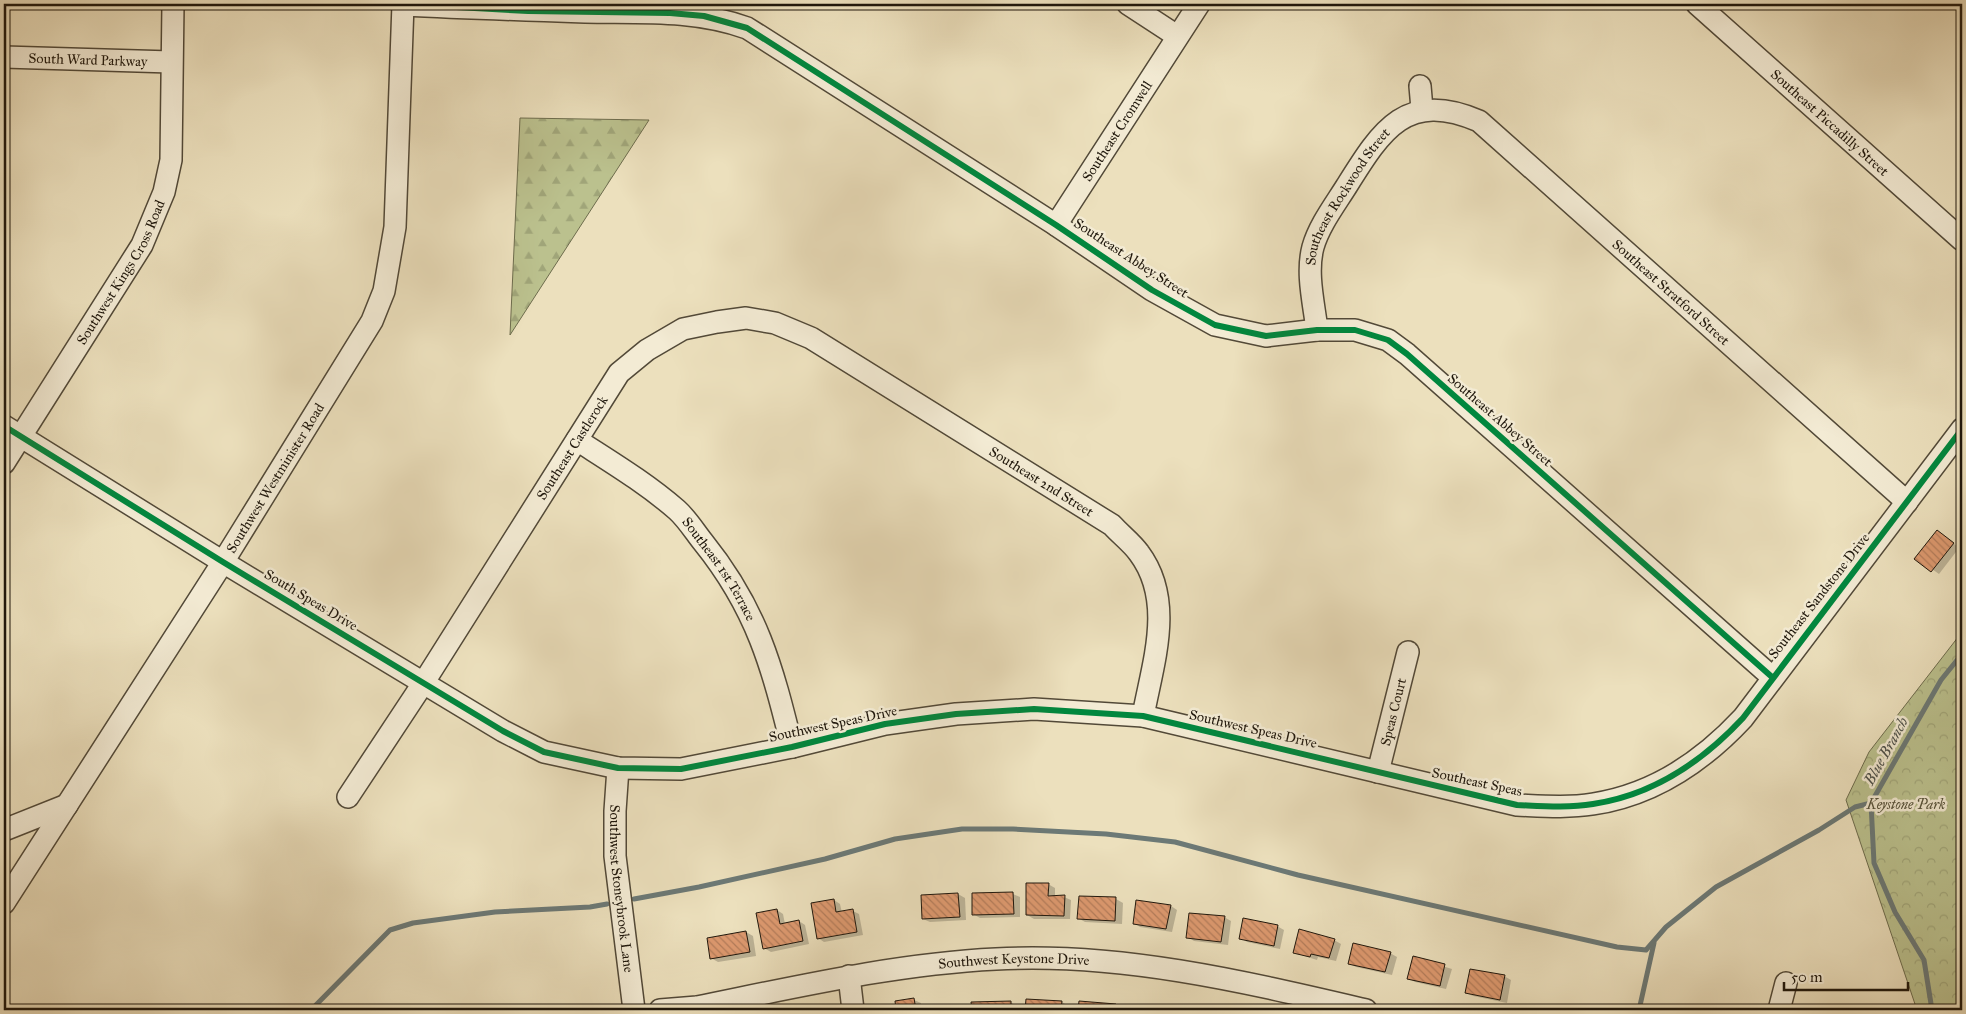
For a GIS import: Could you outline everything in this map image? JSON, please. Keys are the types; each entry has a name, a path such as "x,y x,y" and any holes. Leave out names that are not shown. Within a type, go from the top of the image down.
{"street":[{"name":"Southwest Kings Cross Road","path":"4,462 12,431 142,245 164,192 171,160 173,4"},
{"name":"Southeast Abbey Street","path":"403,4 528,10 670,13 726,20 746,28 1056,225 1152,290 1215,325 1266,336 1317,330 1355,330 1388,340 1772,677"},
{"name":"Southwest Westminister Road","path":"4,903 223,562 372,322 384,291 396,228 403,4"},
{"path":"1128,4 1177,36"},
{"name":"Southeast Cromwell","path":"1056,225 1199,4"},
{"name":"Southeast Piccadilly Street","path":"1697,4 1962,240"},
{"name":"South Ward Parkway","path":"4,58 171,62"},
{"path":"1420,86 1422,109"},
{"name":"Southeast Rockwood Street","path":"1317,330 1311,285 1313,247 1326,218 1372,146 1400,119 1422,109"},
{"name":"Southeast Stratford Street","path":"1422,109 1457,111 1479,121 1907,502"},
{"name":"Southeast Castlerock","path":"348,797 424,682 619,373 647,350 683,329 746,318 775,324 792,330"},
{"name":"Southeast 2nd Street","path":"792,330 811,338 1112,526 1139,552 1156,584 1161,619 1143,716"},
{"name":"Southeast Sandstone Drive","path":"1659,783 1688,767 1720,743 1743,718 1772,677 1962,429"},
{"name":"South Speas Drive","path":"12,431 223,562 503,731 544,752 618,768"},
{"name":"Southeast 1st Terrace","path":"577,440 638,479 678,511 715,556 740,595 760,633 773,670 792,747"},
{"name":"Speas Court","path":"1378,772 1408,652"},
{"name":"Southwest Speas Drive","path":"618,768 681,768 792,747 885,724 956,714 1034,709 1143,716 1378,772"},
{"name":"Southwest Stoneybrook Lane","path":"618,768 614,811 615,856 634,1010"},
{"name":"Southeast Speas","path":"1378,772 1526,805 1594,804 1624,797 1659,783"},
{"path":"4,830 67,805"},
{"name":"Southwest Keystone Drive","path":"660,1010 697,1007 849,976 916,965 997,958 1096,960 1207,976 1292,1002 1366,1010"},
{"path":"849,976 853,1010"},
{"path":"1779,1010 1786,983"}],"green space":[{"path":"520,118 649,120 510,335"},
{"name":"Keystone Park","path":"1962,632 1962,1010 1917,1010 1846,800 1869,752"}],"building":[{"path":"1937,530 1954,543 1931,572 1914,559"},
{"path":"1026,883 1049,883 1048,896 1065,895 1064,916 1026,915"},
{"path":"1013,892 1014,914 972,915 972,893"},
{"path":"958,893 960,917 922,919 921,895"},
{"path":"1079,896 1116,897 1115,921 1077,919"},
{"path":"834,899 836,912 853,909 857,932 817,939 811,903"},
{"path":"1136,900 1171,905 1166,929 1133,924"},
{"path":"777,909 780,924 799,920 803,941 763,949 756,913"},
{"path":"1189,913 1225,916 1221,942 1186,938"},
{"path":"1243,918 1278,925 1274,946 1239,939"},
{"path":"1299,929 1335,939 1329,958 1311,954 1310,957 1293,953"},
{"path":"746,931 750,952 710,959 707,938"},
{"path":"1353,943 1391,952 1385,972 1348,964"},
{"path":"1413,956 1445,964 1440,986 1407,979"},
{"path":"1470,969 1505,975 1500,1000 1465,993"},
{"path":"914,998 916,1010 896,1010 895,1001"},
{"path":"1026,999 1062,1001 1061,1010 1025,1010"},
{"path":"1011,1001 1011,1010 972,1010 971,1002"},
{"path":"1079,1001 1116,1004 1115,1010 1078,1010"}],"waterway":[{"name":"Blue Branch","path":"1932,1010 1924,960 1895,912 1874,863 1871,803 1941,680 1962,654"},
{"path":"634,899 699,887 825,859 895,839 962,829 1013,829 1106,834 1175,842 1298,875 1617,947 1646,950 1666,927 1716,887 1819,830 1855,807 1871,803"},
{"path":"311,1010 390,930 413,923 495,912 590,907 607,904"},
{"path":"1639,1010 1654,943"}],"cycle path":[{"path":"403,4 528,11 670,13 704,16 747,28 1056,225 1152,290 1215,325 1266,336 1317,330 1355,330 1388,340 1407,354 1772,677"},
{"path":"4,426 223,562 503,731 544,752 618,768 681,769 792,747 885,724 956,714 1034,709 1143,716 1517,805 1555,806 1593,804 1636,793 1676,774 1728,734 1743,718 1962,429"}]}
